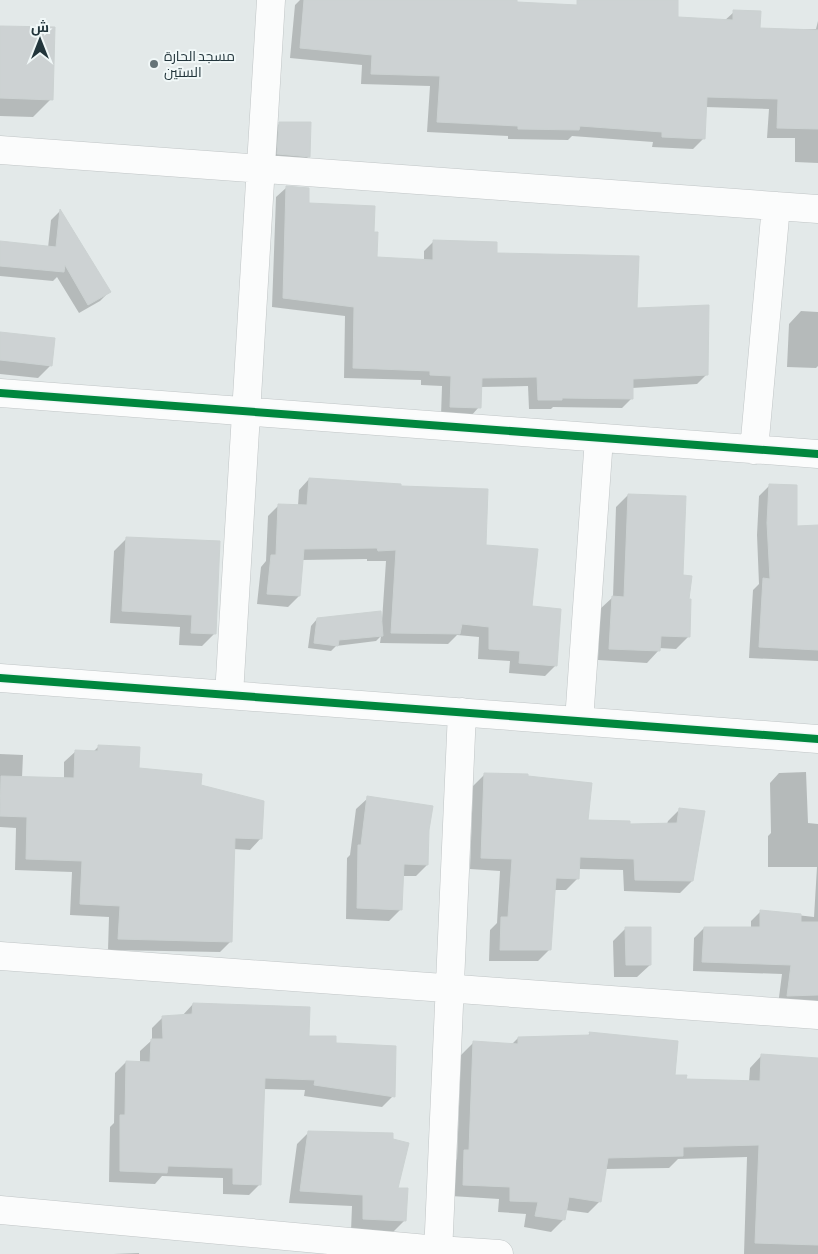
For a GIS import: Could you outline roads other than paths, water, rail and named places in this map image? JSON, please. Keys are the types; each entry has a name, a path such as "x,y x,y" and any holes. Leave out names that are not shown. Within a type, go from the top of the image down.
{"street":[{"path":"229,695 271,0"},
{"path":"0,150 818,209"},
{"path":"754,450 776,206"},
{"path":"0,393 818,454"},
{"path":"580,721 600,438"},
{"path":"0,678 818,739"},
{"path":"438,1252 462,712"},
{"path":"0,956 818,1015"},
{"path":"0,1210 438,1252 499,1254"}],"place":[{"name":"مسجد الحارة الستين","path":"154,64"}]}
